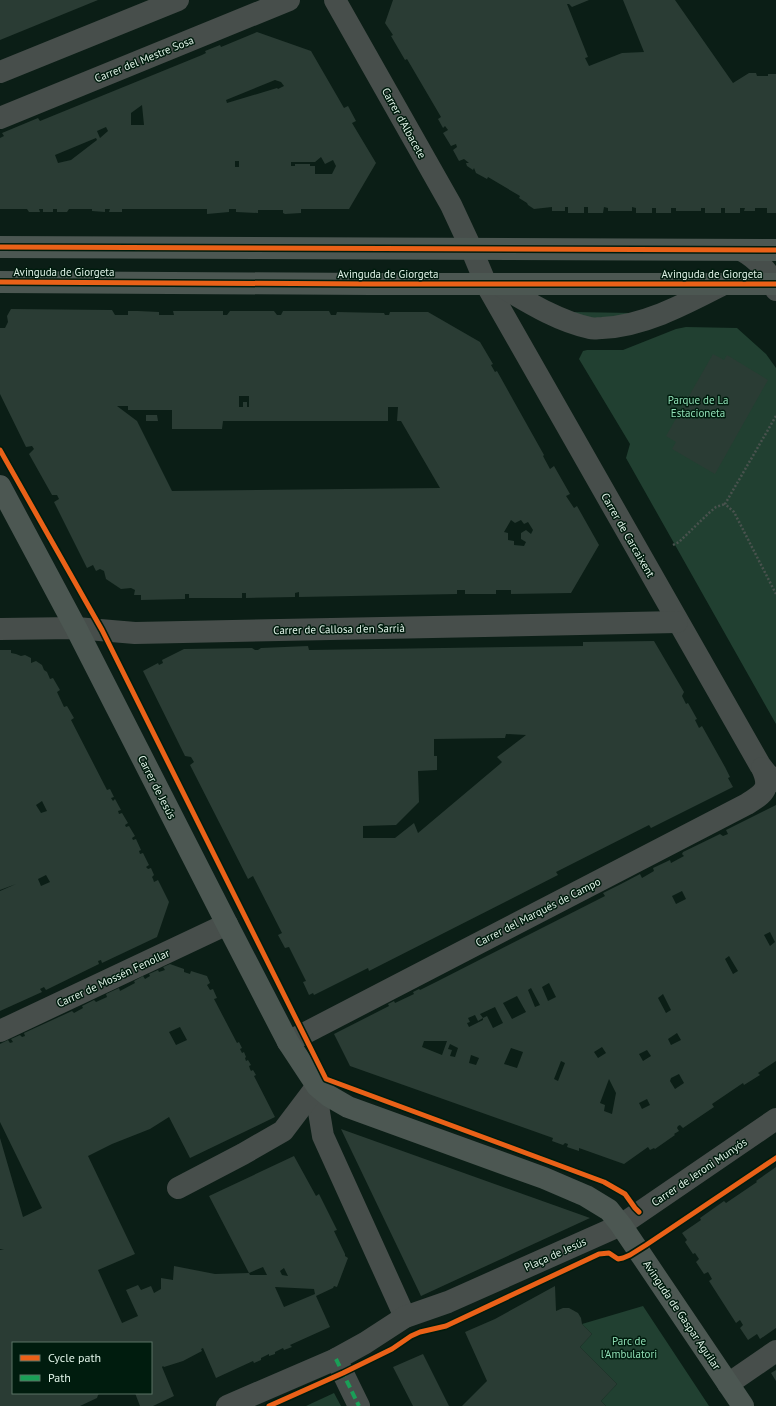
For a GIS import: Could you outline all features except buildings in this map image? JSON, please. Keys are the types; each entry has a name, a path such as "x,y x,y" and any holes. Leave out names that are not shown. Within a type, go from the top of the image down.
{"main road":[{"path":"0,247 776,250"},
{"name":"Avinguda de Giorgeta","path":"0,282 724,284 775,286"},
{"name":"Carrer de Jesús","path":"0,486 76,628 226,924 288,1042 317,1086"},
{"path":"317,1086 329,1096 348,1107 536,1176 586,1196 609,1210 621,1225"},
{"name":"Avinguda de Gaspar Aguilar","path":"621,1225 743,1406"}],"street":[{"path":"0,72 178,0"},
{"name":"Carrer del Mestre Sosa","path":"0,118 289,0"},
{"name":"Carrer d'Albacete","path":"335,0 451,206 471,248 491,284"},
{"path":"741,250 755,259 775,286"},
{"path":"491,284 566,320 591,328 613,328 645,320 691,301 724,284"},
{"name":"Carrer de Carcaixent","path":"491,284 677,622 772,777"},
{"name":"Carrer de Callosa d'en Sarrià","path":"0,629 76,628 135,633 677,622"},
{"name":"Carrer del Marqués de Campo","path":"288,1042 747,804 764,792 767,784 766,777 772,777"},
{"name":"Carrer de Mossén Fenollar","path":"0,1031 226,924"},
{"path":"178,1188 283,1131 317,1086"},
{"path":"317,1086 323,1136 405,1317"},
{"name":"Carrer de Jeroni Munyós","path":"621,1225 776,1119"},
{"name":"Plaça de Jesús","path":"227,1406 336,1359 365,1343 405,1317 448,1302 621,1225"},
{"path":"728,1384 776,1350"},
{"path":"336,1359 359,1406"}],"path":[{"path":"673,545 679,542 716,507 725,504 776,416"},
{"path":"725,504 734,512 776,594"}],"green space":[{"path":"570,312 573,312 632,313 602,321"},
{"name":"Parque de La Estacioneta","path":"686,327 737,328 766,354 776,368 776,724 626,458 630,444 579,359 583,351 623,350 676,329"},
{"name":"Parc de l'Ambulatori","path":"643,1306 709,1406 606,1406 601,1401 617,1384 580,1347 592,1334 582,1324"},
{"path":"334,1393 341,1406 306,1406"}],"marked path":[{"path":"336,1359 359,1406"}],"cycle path":[{"path":"0,247 776,250"},
{"path":"0,282 776,284"},
{"path":"0,450 102,630 326,1079 604,1182 625,1194 639,1212"},
{"path":"269,1406 392,1349 411,1336 420,1332 446,1326 599,1254 609,1253 618,1259 630,1255 776,1158"}]}
